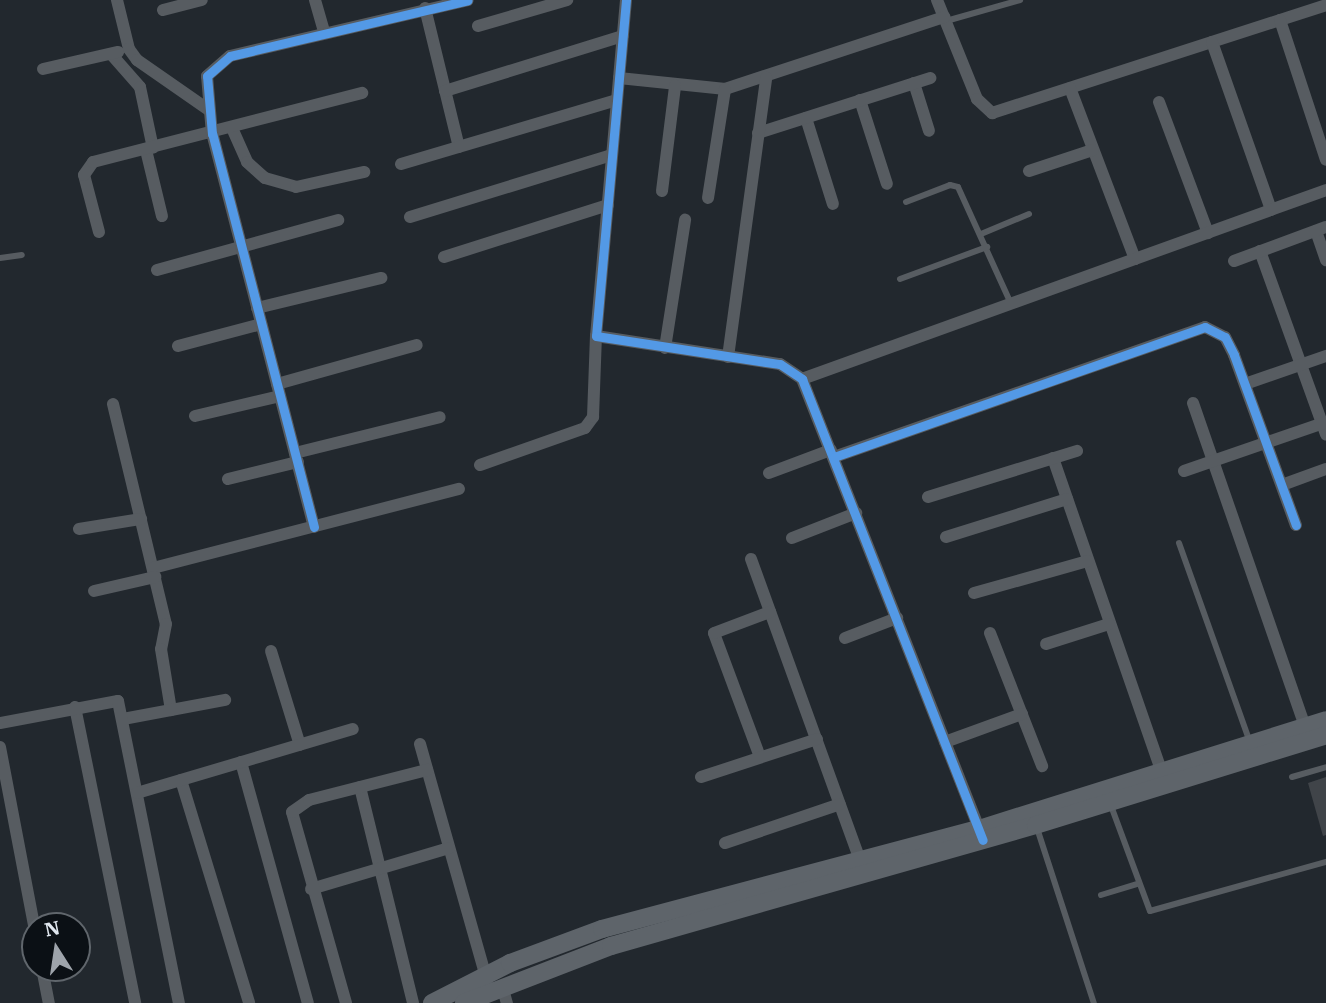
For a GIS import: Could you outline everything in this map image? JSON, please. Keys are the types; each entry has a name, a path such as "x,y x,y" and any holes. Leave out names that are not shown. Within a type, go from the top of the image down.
{"main road":[{"path":"1232,756 1251,744 1326,720"},
{"path":"464,1003 496,989 614,925 862,866 981,834 1232,756 1326,735"},
{"path":"981,834 1036,825 1109,801 1164,778"},
{"path":"432,1003 496,989"}],"street":[{"path":"117,0 129,49 150,72 209,110"},
{"path":"163,9 202,0"},
{"path":"316,0 324,31"},
{"path":"314,527 212,134 205,85 218,61 324,31 452,1 468,0"},
{"path":"478,26 567,0"},
{"path":"480,465 585,428 593,417 596,336 626,0"},
{"path":"937,0 986,111 1069,88 1326,5"},
{"path":"425,8 459,147"},
{"path":"619,78 675,86 725,89 945,19"},
{"path":"1280,20 1326,160"},
{"path":"445,91 623,36"},
{"path":"1213,42 1270,210"},
{"path":"43,69 129,49"},
{"path":"111,54 140,87 162,216"},
{"path":"728,357 766,78"},
{"path":"758,133 930,78"},
{"path":"914,83 929,131"},
{"path":"662,191 675,86"},
{"path":"1069,88 1135,259"},
{"path":"708,198 725,89"},
{"path":"99,232 86,167 362,93"},
{"path":"401,164 617,100"},
{"path":"860,100 887,184"},
{"path":"1159,102 1208,233"},
{"path":"806,118 833,204"},
{"path":"232,128 247,162 265,178 296,187 364,172"},
{"path":"1029,171 1093,150"},
{"path":"410,217 612,155"},
{"path":"802,379 1326,190"},
{"path":"444,257 608,205"},
{"path":"157,270 338,220"},
{"path":"665,348 685,220"},
{"path":"1234,261 1321,229 1326,260"},
{"path":"1184,471 1266,442 1325,427 1260,251"},
{"path":"257,308 381,278"},
{"path":"178,346 261,324"},
{"path":"769,473 1192,329 1215,329 1225,337 1245,384 1296,525"},
{"path":"596,336 780,364 802,379 981,834"},
{"path":"195,416 417,345"},
{"path":"1245,384 1326,356"},
{"path":"1192,402 1305,727"},
{"path":"113,404 166,624 161,649 171,710"},
{"path":"228,479 440,417"},
{"path":"928,497 1077,451"},
{"path":"1053,458 1164,778"},
{"path":"1282,485 1326,469"},
{"path":"94,591 314,527 459,489"},
{"path":"946,537 1067,499"},
{"path":"792,538 856,513"},
{"path":"79,529 141,519"},
{"path":"751,559 862,866"},
{"path":"974,593 1088,561"},
{"path":"760,758 715,633 770,612"},
{"path":"845,638 897,618"},
{"path":"1046,644 1109,624"},
{"path":"990,633 1042,766"},
{"path":"271,651 300,745"},
{"path":"0,723 113,699 123,719 179,1003"},
{"path":"123,719 225,700"},
{"path":"75,707 135,1003"},
{"path":"945,742 1022,714"},
{"path":"137,793 353,729"},
{"path":"701,777 817,739"},
{"path":"420,744 449,848 496,989"},
{"path":"0,747 32,912"},
{"path":"241,762 308,1003"},
{"path":"346,1003 311,889 292,811 309,800 427,770"},
{"path":"181,780 249,1003"},
{"path":"360,787 413,1003"},
{"path":"726,843 840,804"},
{"path":"311,889 449,848"},
{"path":"45,982 49,1003"}],"lane":[{"path":"945,19 1020,0"},
{"path":"906,202 950,185 958,187 1012,303"},
{"path":"981,234 1030,214"},
{"path":"900,279 987,247"},
{"path":"0,258 22,255"},
{"path":"1179,543 1251,744"},
{"path":"1292,777 1326,767"},
{"path":"1109,801 1144,904 1160,912 1326,862"},
{"path":"1036,825 1094,1003"},
{"path":"1101,895 1138,884"}],"building":[{"path":"1326,777 1326,835 1323,836 1308,783"}],"cycle path":[{"path":"314,527 212,134 207,76 230,56 468,0"},
{"path":"626,0 596,336 780,364 802,379 983,840"},
{"path":"834,457 1205,327 1225,337 1234,355 1296,525"}]}
